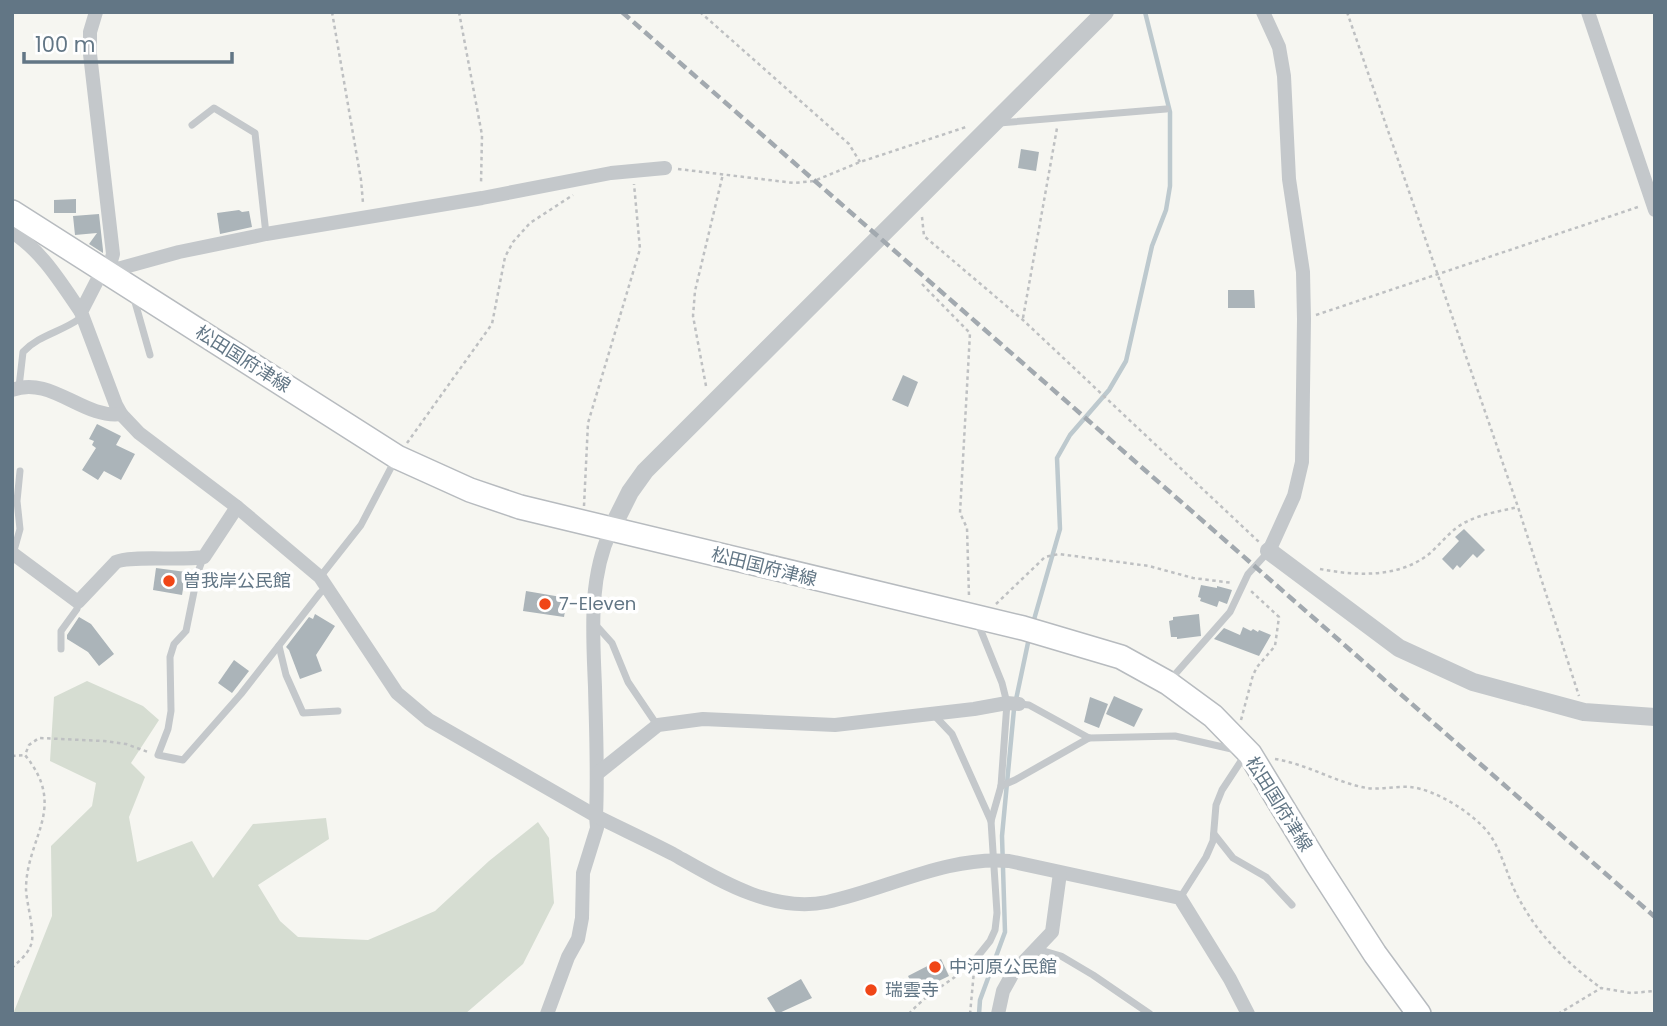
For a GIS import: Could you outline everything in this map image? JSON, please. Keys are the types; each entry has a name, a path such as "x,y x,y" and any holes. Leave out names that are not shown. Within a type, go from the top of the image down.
{"main road":[{"name":"松田国府津線","path":"12,212 397,457 470,490 520,507 611,530 1030,630 1121,657 1168,682 1213,716 1244,749 1368,943 1419,1014"}],"street":[{"path":"81,312 113,254 90,54 90,32 96,12"},
{"path":"547,1014 568,957 578,939 582,918 583,873 597,828 598,773 592,622 595,582 603,547 630,492 645,471 709,406 1105,12"},
{"path":"1264,12 1279,47 1284,76 1289,178 1303,272 1304,318 1302,463 1294,495 1269,551 1399,648 1472,682 1584,712 1655,718"},
{"path":"1588,12 1653,206"},
{"path":"102,271 266,233 633,170 665,168"},
{"path":"12,232 32,247 57,276 81,312 121,414 139,433 237,506 324,582 397,694 429,720 596,816 721,883 757,896 789,903 824,902 872,890 925,872 993,860 1009,861 1180,898 1230,979 1248,1014"},
{"path":"15,388 49,391 101,414 121,414"},
{"path":"13,553 78,602 123,558 173,560 204,557 237,506"},
{"path":"598,773 658,726 703,719 835,725 1012,704"},
{"path":"998,1014 1003,991 1013,973 1052,932 1060,873"}],"lane":[{"path":"192,125 214,108 255,133 266,233"},
{"path":"994,124 1166,109"},
{"path":"131,288 150,355"},
{"path":"15,388 23,352 38,339 68,327 79,319 81,312"},
{"path":"204,557 198,572 186,631 174,644 170,657 170,720 158,755 183,760 320,593 397,457"},
{"path":"13,553 20,528 17,501 20,471"},
{"path":"1168,682 1230,612 1248,574 1269,551"},
{"path":"61,649 61,631 77,609 78,602"},
{"path":"974,961 995,930 997,914 991,821 1001,786 1012,704 975,617"},
{"path":"592,622 612,643 628,682 658,726"},
{"path":"279,646 286,675 303,713 338,711"},
{"path":"1012,704 1029,705 1089,738"},
{"path":"933,714 952,733 991,821"},
{"path":"1001,786 1089,738 1175,736 1244,749 1216,805 1213,841 1180,898"},
{"path":"1214,834 1233,858 1266,877 1292,905"},
{"path":"1037,948 1061,956 1150,1014"}],"path":[{"path":"332,12 361,180 363,217"},
{"path":"459,12 482,135 482,198"},
{"path":"700,12 849,145 860,162"},
{"path":"1347,12 1518,507 1584,712"},
{"path":"1023,320 1059,118"},
{"path":"665,168 794,183 814,181 860,162 968,126 994,124"},
{"path":"582,522 588,423 640,249 633,170"},
{"path":"709,406 693,316 695,291 723,174"},
{"path":"397,457 492,324 505,257 513,242 530,223 574,194"},
{"path":"1304,318 1653,206"},
{"path":"925,208 922,218 924,236 1023,320 1269,551"},
{"path":"922,284 970,332 960,513 967,528 975,617"},
{"path":"1303,576 1308,569 1316,568 1369,574 1398,570 1429,555 1464,523 1518,507"},
{"path":"975,617 1045,557 1059,554 1149,566 1193,578 1244,585 1279,617 1275,646 1253,675 1244,749 1294,762 1367,788 1409,787 1428,790 1473,817 1489,834 1531,920 1546,941 1573,967 1601,988 1631,993 1655,991"},
{"path":"26,755 29,745 39,738 54,738 126,744 158,755"},
{"path":"12,755 26,755"},
{"path":"12,968 31,947 26,887 35,845 44,822 45,809 41,780 26,755"},
{"path":"909,1014 917,1004 974,961"},
{"path":"970,1014 974,961"},
{"path":"1558,1014 1601,988"}],"shaded area":[{"path":"87,681 143,706 159,720 131,763 145,777 129,817 137,862 192,841 213,878 253,824 326,818 329,839 258,885 280,921 298,937 368,940 435,911 489,861 538,822 549,838 554,903 523,964 465,1014 13,1014 52,916 51,846 92,806 96,783 50,761 54,697"}],"building":[{"path":"1021,149 1039,152 1036,171 1018,168"},
{"path":"76,199 76,213 54,213 54,200"},
{"path":"249,211 252,227 220,234 217,213"},
{"path":"99,214 103,253 89,244 97,233 75,235 73,216"},
{"path":"1228,290 1254,290 1255,308 1228,308"},
{"path":"903,375 918,382 908,407 892,400"},
{"path":"97,424 121,436 116,445 135,454 121,480 104,471 98,480 82,470 96,448 92,445 94,441 89,439"},
{"path":"1464,529 1485,550 1477,558 1473,554 1460,568 1457,565 1453,570 1442,559 1459,541 1455,537"},
{"name":"曽我岸公民館","path":"156,568 186,572 182,595 153,590"},
{"path":"1201,585 1232,590 1227,604 1219,601 1217,607 1200,601 1201,598 1198,597"},
{"name":"7-Eleven","path":"526,591 567,598 564,617 523,611"},
{"path":"315,614 335,626 316,655 322,671 300,679 286,647 309,617 313,619"},
{"path":"1199,614 1201,636 1177,639 1171,637 1169,621 1173,620 1173,617"},
{"path":"79,617 91,624 114,654 99,666 88,652 67,639"},
{"path":"1243,627 1271,635 1259,656 1214,639 1224,628 1240,635"},
{"path":"234,660 249,671 232,693 218,683"},
{"path":"1114,696 1143,709 1134,727 1106,714"},
{"path":"1090,697 1108,704 1099,728 1084,722"},
{"name":"中河原公民館","path":"941,959 949,976 916,992 908,976"},
{"path":"801,979 812,998 777,1014 767,998"}],"waterway":[{"path":"1033,623 1060,529 1057,458 1070,435 1109,390 1126,361 1152,246 1166,210 1170,186 1170,112 1145,12"},
{"path":"979,1014 980,1000 1005,932 1002,836 1014,709 1029,638"}],"railway":[{"path":"622,12 1655,917"}],"place":[{"name":"曽我岸公民館","path":"169,581"},
{"name":"7-Eleven","path":"545,604"},
{"name":"中河原公民館","path":"935,967"},
{"name":"瑞雲寺","path":"871,990"}]}
